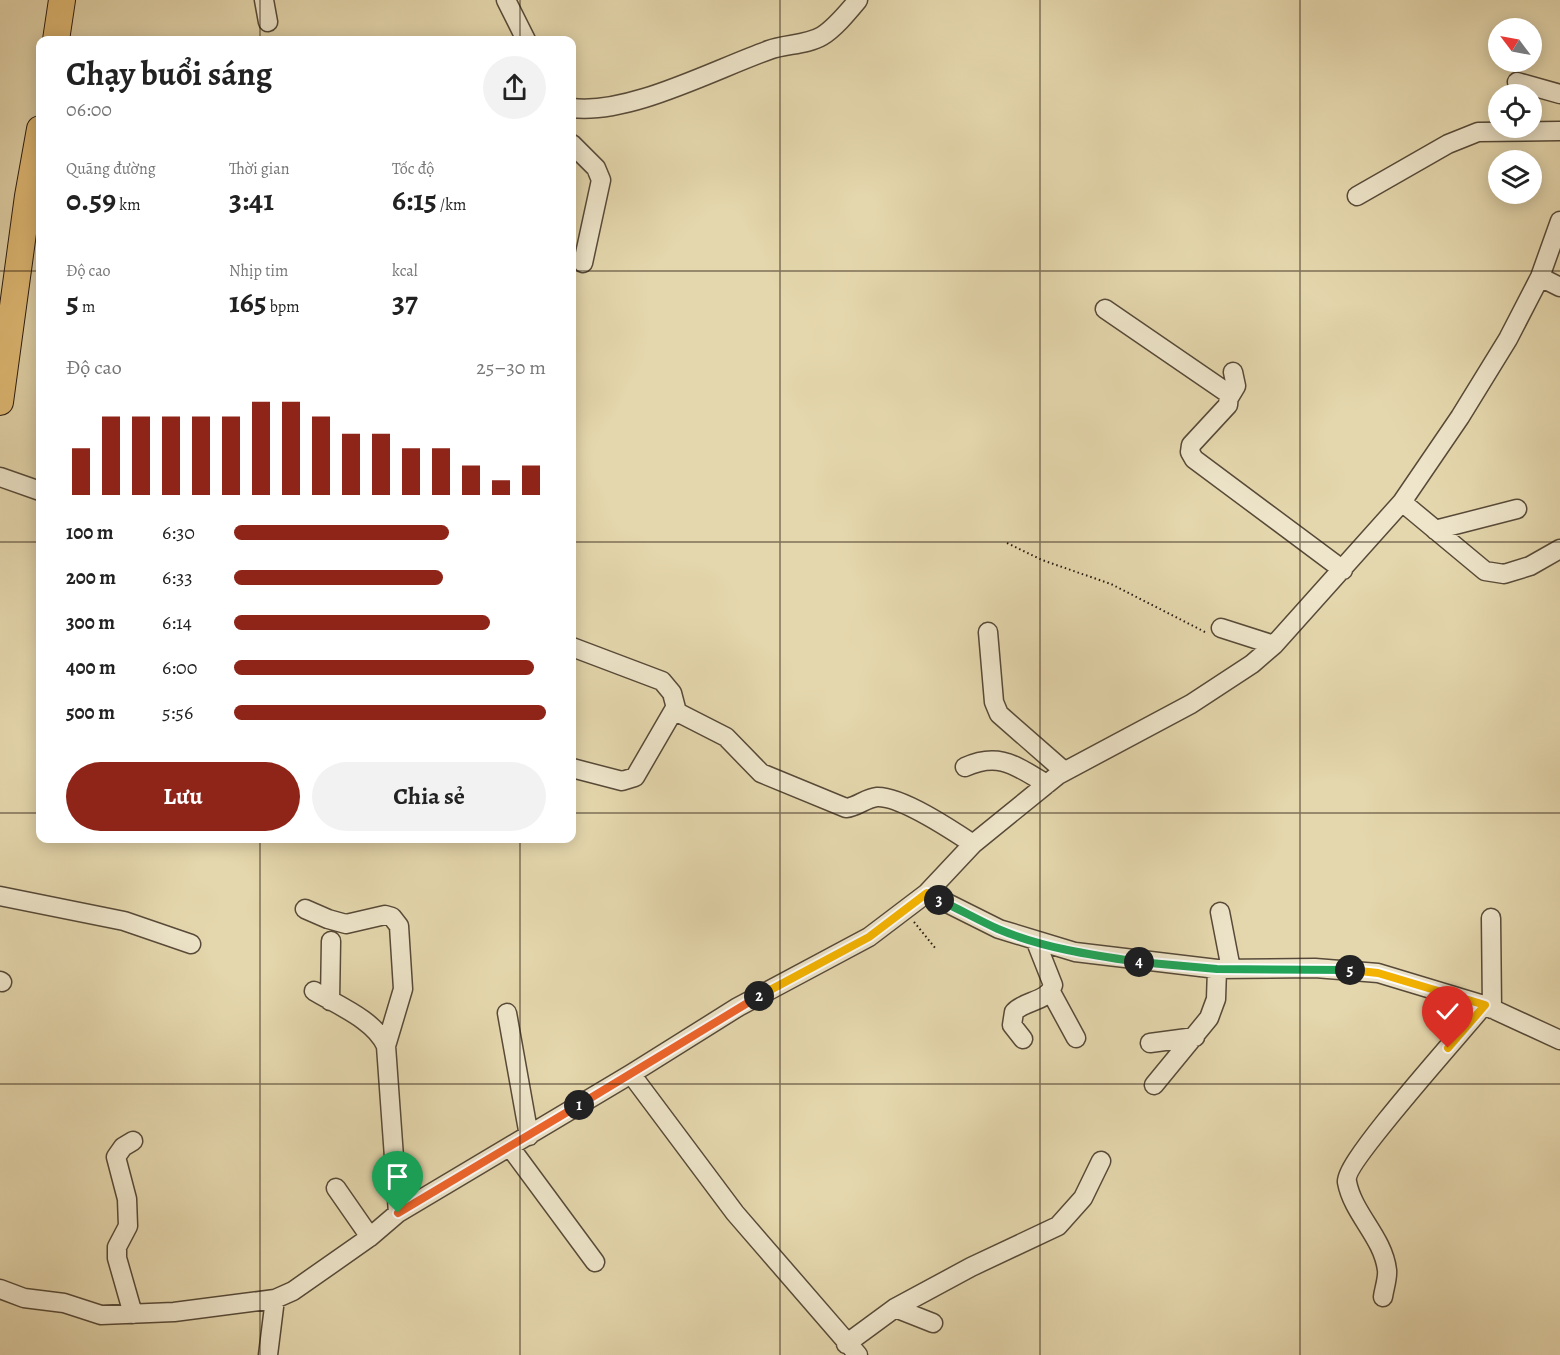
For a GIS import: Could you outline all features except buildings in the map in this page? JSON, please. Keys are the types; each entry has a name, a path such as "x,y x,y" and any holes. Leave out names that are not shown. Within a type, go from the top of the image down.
{"highway":[{"path":"57,36 62,0"},
{"path":"0,402 36,174"}],"street":[{"path":"264,0 268,22"},
{"path":"506,0 524,36"},
{"path":"576,108 598,109 626,104 772,49 817,39 858,0"},
{"path":"1518,82 1560,94"},
{"path":"1357,195 1472,134 1487,130 1560,131"},
{"path":"576,148 596,168 601,180 583,263"},
{"path":"0,1289 24,1298 64,1303 93,1314 174,1312 274,1299 293,1291 370,1237 398,1213 529,1136 738,1007 869,937 927,893 973,844 1064,771 1191,704 1252,664 1274,645 1402,502 1508,339 1540,277 1560,221"},
{"path":"1540,277 1560,287"},
{"path":"1105,309 1226,390 1230,396"},
{"path":"1233,372 1236,386 1228,405 1191,445 1191,455 1343,570"},
{"path":"0,477 36,490"},
{"path":"1402,502 1479,568 1491,573 1504,573 1530,566 1560,549"},
{"path":"1435,530 1517,509"},
{"path":"1214,631 1274,645"},
{"path":"988,632 994,702 999,714 1064,771"},
{"path":"576,649 662,681 672,693 675,708 681,715 726,737 755,768 769,778 839,807 852,807 871,798 887,798 935,820 973,844"},
{"path":"576,769 622,781 631,780 642,768 675,708"},
{"path":"965,767 979,761 1001,760 1047,784"},
{"path":"927,893 999,929 1036,942 1086,954 1224,969 1315,968 1378,973 1488,1007 1560,1040"},
{"path":"0,896 124,921 191,944"},
{"path":"305,909 328,920 346,924 389,916 399,926 403,989 386,1046 398,1213"},
{"path":"1154,1085 1195,1037 1214,1008 1224,969 1220,912"},
{"path":"1383,1297 1387,1270 1379,1245 1350,1193 1346,1179 1368,1142 1488,1007 1491,918"},
{"path":"330,1001 331,941"},
{"path":"1036,942 1053,982 1051,992 1076,1038"},
{"path":"314,991 377,1031 386,1046"},
{"path":"1023,1039 1012,1025 1014,1012 1051,992"},
{"path":"507,1013 529,1136"},
{"path":"1150,1043 1195,1037"},
{"path":"631,1074 735,1213 852,1349 895,1308 971,1267 1058,1226 1083,1198 1101,1161"},
{"path":"133,1141 123,1146 116,1157 127,1199 128,1226 117,1247 117,1258 133,1314"},
{"path":"510,1147 595,1262"},
{"path":"336,1188 370,1237"},
{"path":"268,1355 274,1299"},
{"path":"895,1308 933,1323"}],"path":[{"path":"1007,543 1042,560 1111,584 1214,631"},
{"path":"905,910 936,949"}],"route":[{"path":"398,1213 529,1136 738,1007 869,937 927,893 999,929 1075,952 1142,962 1217,969 1315,968 1378,973 1485,1005 1448,1048"}]}
